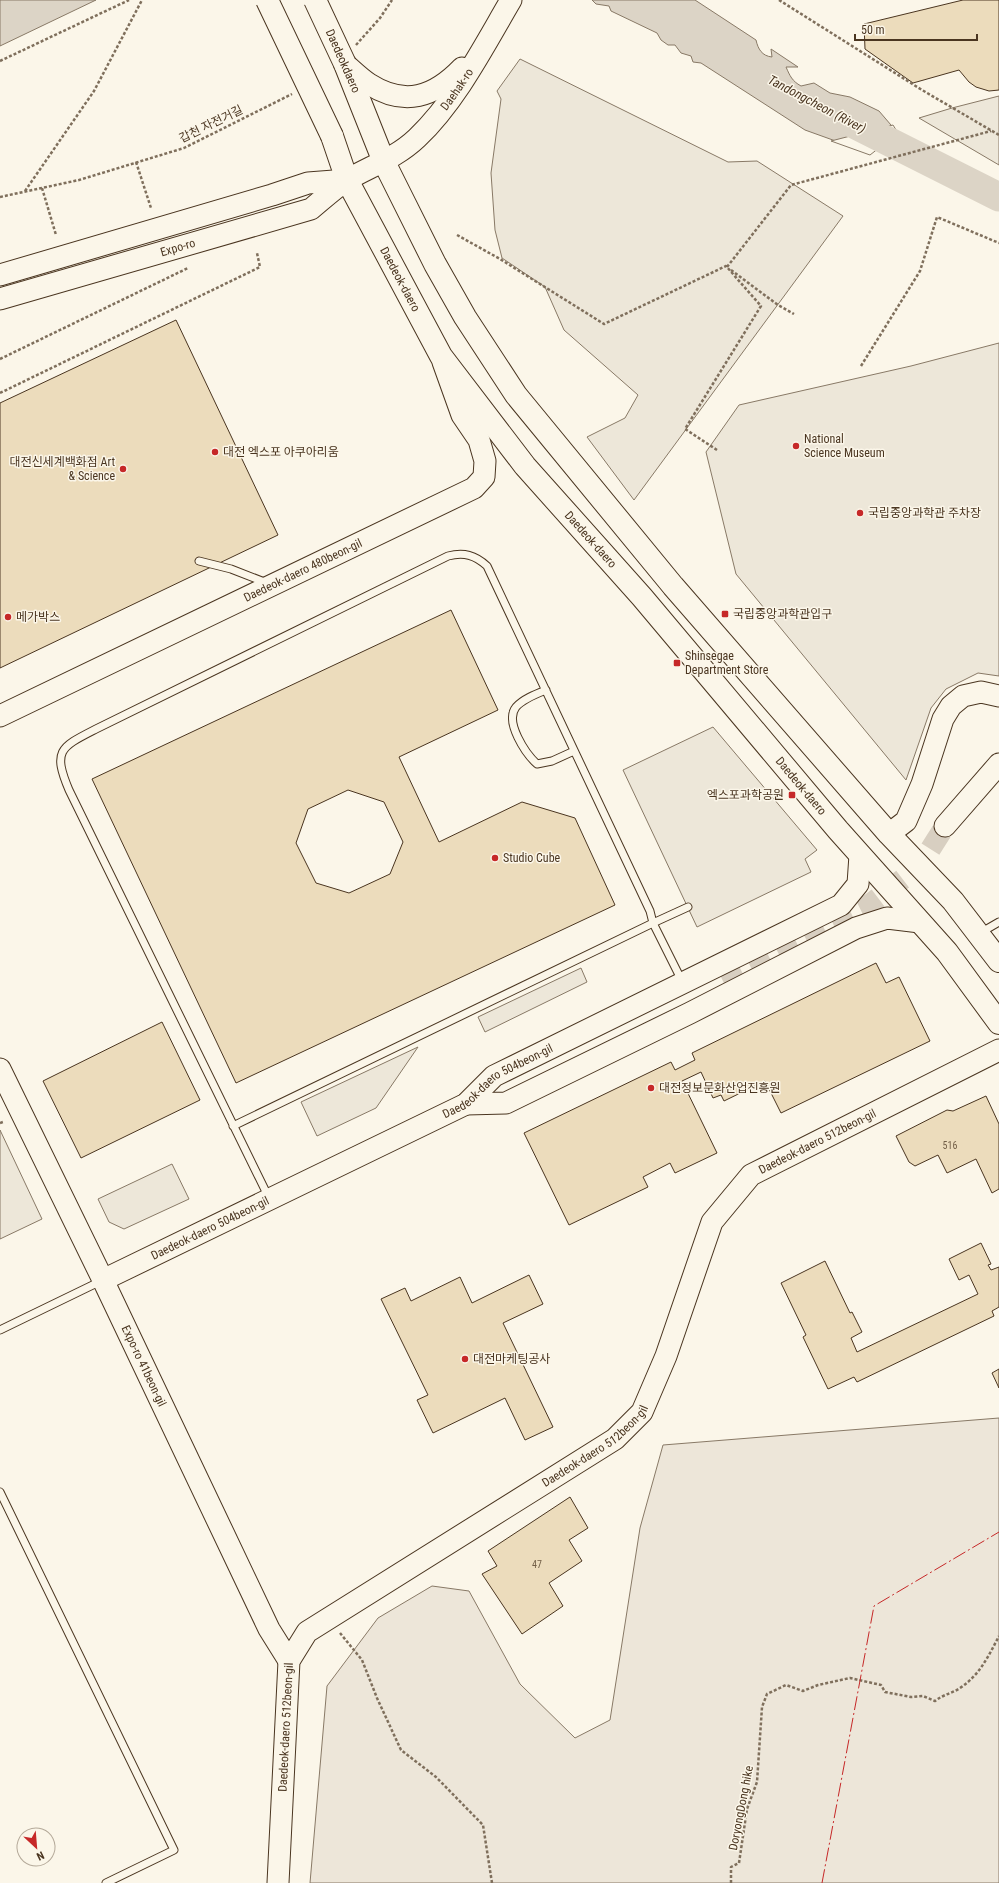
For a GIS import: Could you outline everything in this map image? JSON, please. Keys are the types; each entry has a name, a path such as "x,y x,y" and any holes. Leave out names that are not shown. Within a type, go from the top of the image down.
{"main road":[{"name":"Daedeok-daero","path":"267,0 332,136 347,180 441,356 525,466 642,597 860,855 947,952 999,1023"},
{"name":"Daedeokdaero","path":"316,0 348,57 368,122 384,162"},
{"path":"384,162 435,264 465,317 516,395 678,592 889,834 953,901 999,961"}],"street":[{"name":"Daehak-ro","path":"384,162 417,138 439,114 487,41 511,0"},
{"path":"348,57 368,84 388,94 407,98 430,92 453,77 487,41"},
{"name":"Expo-ro","path":"0,299 311,208 347,180 384,162"},
{"name":"Expo-ro","path":"0,275 308,183 347,180"},
{"name":"Daedeok-daero 480beon-gil","path":"0,716 474,488 484,477 485,461 479,440 462,415 441,356"},
{"path":"889,834 906,820 922,784 943,719 951,706 962,696 981,692 998,697"},
{"path":"945,826 999,764"},
{"name":"Daedeok-daero 504beon-gil","path":"103,1280 269,1198 466,1104 494,1076 683,982 723,970 841,905 858,884 860,855"},
{"path":"466,1104 506,1103 744,986 856,928 887,918 920,922"},
{"path":"466,1104 741,962 751,972 744,986"},
{"name":"Daedeok-daero 512beon-gil","path":"278,1883 290,1661 307,1632 615,1439 642,1412 666,1356 712,1222 751,1175 999,1050"},
{"name":"Expo-ro 41beon-gil","path":"0,1069 103,1280 269,1629 290,1661"}],"lane":[{"path":"269,1198 69,790 62,773 60,761 64,749 69,743 448,556 459,553 472,555 487,566 650,911 653,922 683,982"},
{"path":"199,561 222,567 273,585"},
{"path":"546,690 527,699 516,708 513,718 513,726 527,755 538,764 552,761 574,751"},
{"path":"233,1126 653,922 688,907"},
{"path":"978,934 999,922"},
{"path":"0,1330 103,1280"},
{"path":"0,1492 174,1850 106,1883"}],"path":[{"path":"0,61 129,0"},
{"path":"24,192 94,91 142,0"},
{"path":"348,57 380,18 392,0"},
{"path":"779,0 922,90 999,135"},
{"name":"갑천 자전거길","path":"0,197 79,180 184,148 298,91"},
{"path":"457,235 500,259 604,324 726,266 791,185 991,131"},
{"path":"136,162 151,208"},
{"path":"42,188 56,235"},
{"path":"861,366 920,271 937,217 999,244"},
{"path":"0,392 260,267 258,253"},
{"path":"726,266 778,305 794,314"},
{"path":"717,450 685,429 761,306 726,266"},
{"path":"0,359 188,268"},
{"path":"328,1619 362,1660 377,1698 401,1750 436,1777 483,1825 492,1883"},
{"name":"DoryongDong hike","path":"731,1883 731,1867 739,1863 748,1809 757,1782 761,1742 762,1707 767,1694 786,1685 803,1691 818,1685 850,1678 881,1685 885,1692 911,1697 923,1696 935,1700 944,1694 959,1689 975,1676 999,1636"}],"shaded area":[{"path":"520,59 728,162 757,161 843,216 634,500 587,437 625,418 638,395 564,330 545,287 502,258 495,230 491,173 501,99 497,91"},
{"path":"999,96 999,165 919,118 952,108"},
{"name":"국립중앙과학관 주차장","path":"999,343 999,676 978,673 946,689 931,708 906,780 736,574 706,452 739,405 911,366"},
{"path":"713,727 817,850 805,859 811,872 697,927 623,770"},
{"path":"581,968 587,982 485,1032 478,1017"},
{"path":"418,1047 376,1108 317,1136 301,1102"},
{"path":"0,1130 42,1219 0,1239"},
{"path":"172,1164 189,1199 124,1229 109,1222 98,1199"},
{"path":"999,1418 999,1883 310,1883 327,1686 378,1618 432,1586 469,1591 520,1684 575,1738 610,1720 640,1528 663,1445"}],"water":[{"path":"0,0 96,0 0,46"},
{"path":"592,0 695,0 756,40 759,49 763,54 772,57 771,49 798,67 786,67 795,82 801,86 814,83 830,93 850,97 879,111 897,132 869,153 805,130 701,63 693,62 691,56 681,53 675,45 668,45 661,40 657,33 611,11 609,6 596,4"}],"pier":[{"path":"893,125 898,133 870,155 831,141"}],"building":[{"path":"963,0 999,0 999,90 989,91 976,87 969,82 959,70 913,83 865,49 864,24"},
{"name":"대전신세계백화점 Art & Science","path":"176,320 278,535 0,668 0,403"},
{"name":"Studio Cube","path":"451,610 498,710 399,757 439,842 522,802 575,818 615,905 236,1083 92,779","holes":["348,790 384,802 403,842 390,874 349,893 316,883 296,843 308,809"]},
{"name":"대전정보문화산업진흥원","path":"876,963 886,983 899,977 930,1041 781,1113 765,1081 724,1101 721,1095 713,1098 701,1072 682,1081 717,1153 675,1173 670,1163 643,1177 648,1187 569,1225 524,1133 671,1062 675,1070 695,1060 692,1053"},
{"path":"162,1022 200,1100 81,1158 43,1081"},
{"path":"986,1096 999,1124 999,1189 992,1193 976,1159 947,1173 938,1155 915,1166 909,1162 896,1136 947,1110 953,1111"},
{"path":"981,1243 991,1264 988,1265 991,1270 999,1267 999,1307 992,1311 994,1316 857,1382 854,1377 828,1389 803,1337 806,1335 781,1283 825,1261 850,1313 852,1312 862,1332 851,1338 857,1352 978,1294 969,1275 959,1280 949,1259"},
{"name":"대전마케팅공사","path":"529,1275 543,1304 503,1323 553,1427 525,1440 505,1398 433,1433 417,1400 428,1395 381,1299 405,1288 411,1301 460,1277 472,1303"},
{"path":"999,1369 999,1388 992,1373"},
{"path":"570,1497 588,1528 569,1540 582,1561 549,1583 563,1606 522,1634 482,1574 497,1566 488,1551"}],"waterway":[{"name":"Tandongcheon (River)","path":"850,122 999,197"}],"tunnel":[{"path":"721,977 870,904 904,878 928,853 945,826"}],"power":[{"path":"822,1883 874,1606 999,1532"}],"place":[{"name":"National Science Museum","path":"796,446"},
{"name":"대전 엑스포 아쿠아리움","path":"215,452"},
{"name":"대전신세계백화점 Art & Science","path":"123,469"},
{"name":"국립중앙과학관 주차장","path":"860,513"},
{"name":"국립중앙과학관입구","path":"725,614"},
{"name":"메가박스","path":"8,617"},
{"name":"Shinsegae Department Store","path":"677,663"},
{"name":"엑스포과학공원","path":"792,795"},
{"name":"Studio Cube","path":"495,858"},
{"name":"대전정보문화산업진흥원","path":"651,1088"},
{"name":"대전마케팅공사","path":"465,1359"}]}
